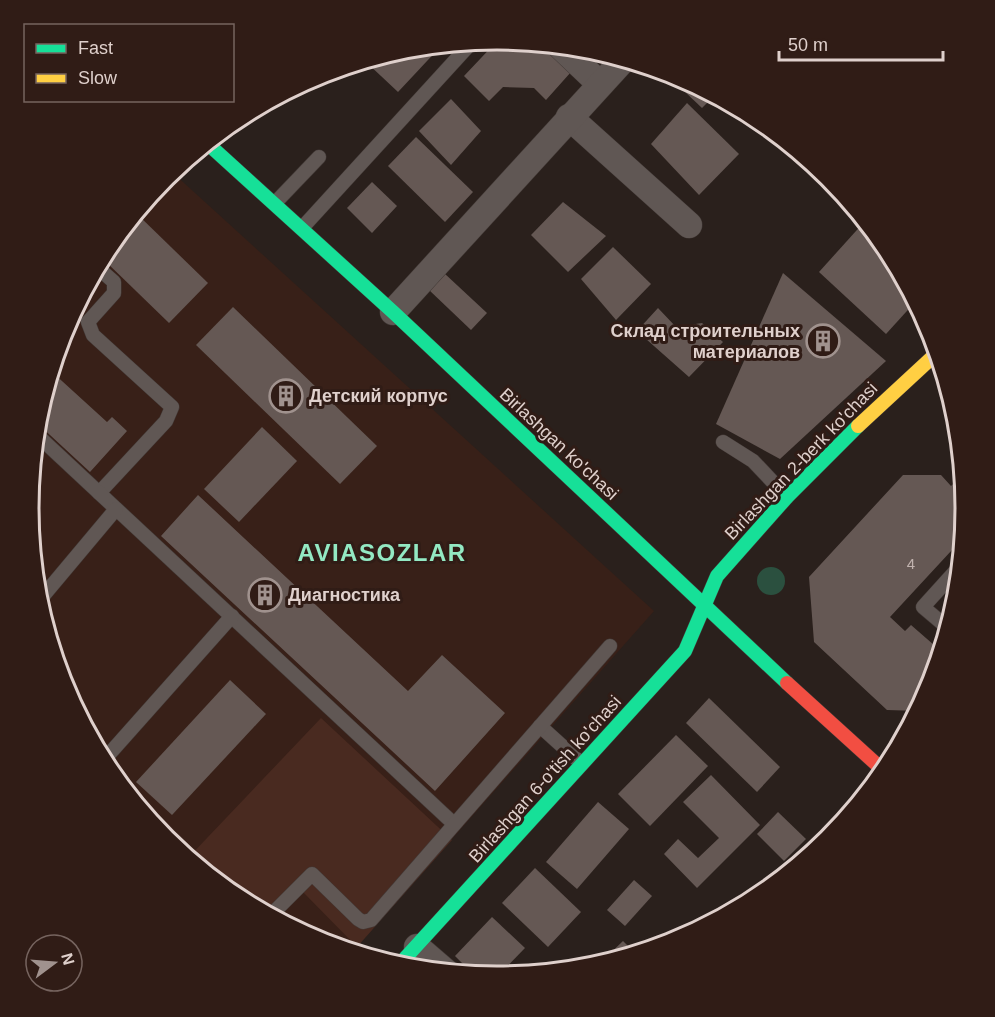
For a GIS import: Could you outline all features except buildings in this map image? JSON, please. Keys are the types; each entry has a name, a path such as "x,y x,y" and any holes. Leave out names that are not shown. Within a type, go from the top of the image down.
{"main road":[{"name":"Birlashgan ko'chasi","path":"213,149 393,312 703,606 877,765"},
{"name":"Birlashgan 2-berk ko'chasi","path":"703,606 717,576 788,497 896,388 931,358"},
{"name":"Birlashgan 6-o'tish ko'chasi","path":"406,958 685,651 703,606"}],"street":[{"path":"571,56 600,84"},
{"path":"393,312 617,66"},
{"path":"569,117 689,225"},
{"path":"417,947 435,962"}],"lane":[{"path":"302,228 463,51"},
{"path":"275,203 319,157"},
{"path":"99,493 166,421 172,407 93,335 88,322 114,293 114,282 104,273"},
{"path":"44,442 454,824"},
{"path":"723,442 753,461 788,497"},
{"path":"47,591 116,509"},
{"path":"941,622 923,607 951,577"},
{"path":"110,753 232,616"},
{"path":"276,910 312,874 358,919 363,922 371,920 610,646"},
{"path":"540,726 582,764"}],"shaded area":[{"path":"179,178 654,611 358,945 322,932 268,906 218,872 195,853 173,833 134,788 100,738 86,711 63,656 55,627 48,598 40,538 40,479 43,449 63,361 100,279 134,229"},
{"path":"771,567 781,571 785,581 781,591 771,595 761,591 757,581 761,571"},
{"path":"321,718 452,840 358,945 354,944 303,892 282,913 243,890 194,852"}],"traffic: fast":[{"path":"213,149 393,312 787,683"},
{"path":"406,957 685,651 717,576 787,497 858,426"}],"traffic: slow":[{"path":"858,426 931,358"}],"traffic: jam":[{"path":"787,683 877,765"}],"place":[{"name":"Склад строительных материалов","path":"823,341"},
{"name":"Детский корпус","path":"286,396"},
{"name":"Диагностика","path":"265,595"}],"district":[{"name":"AVIASOZLAR","path":"382,552"}]}
